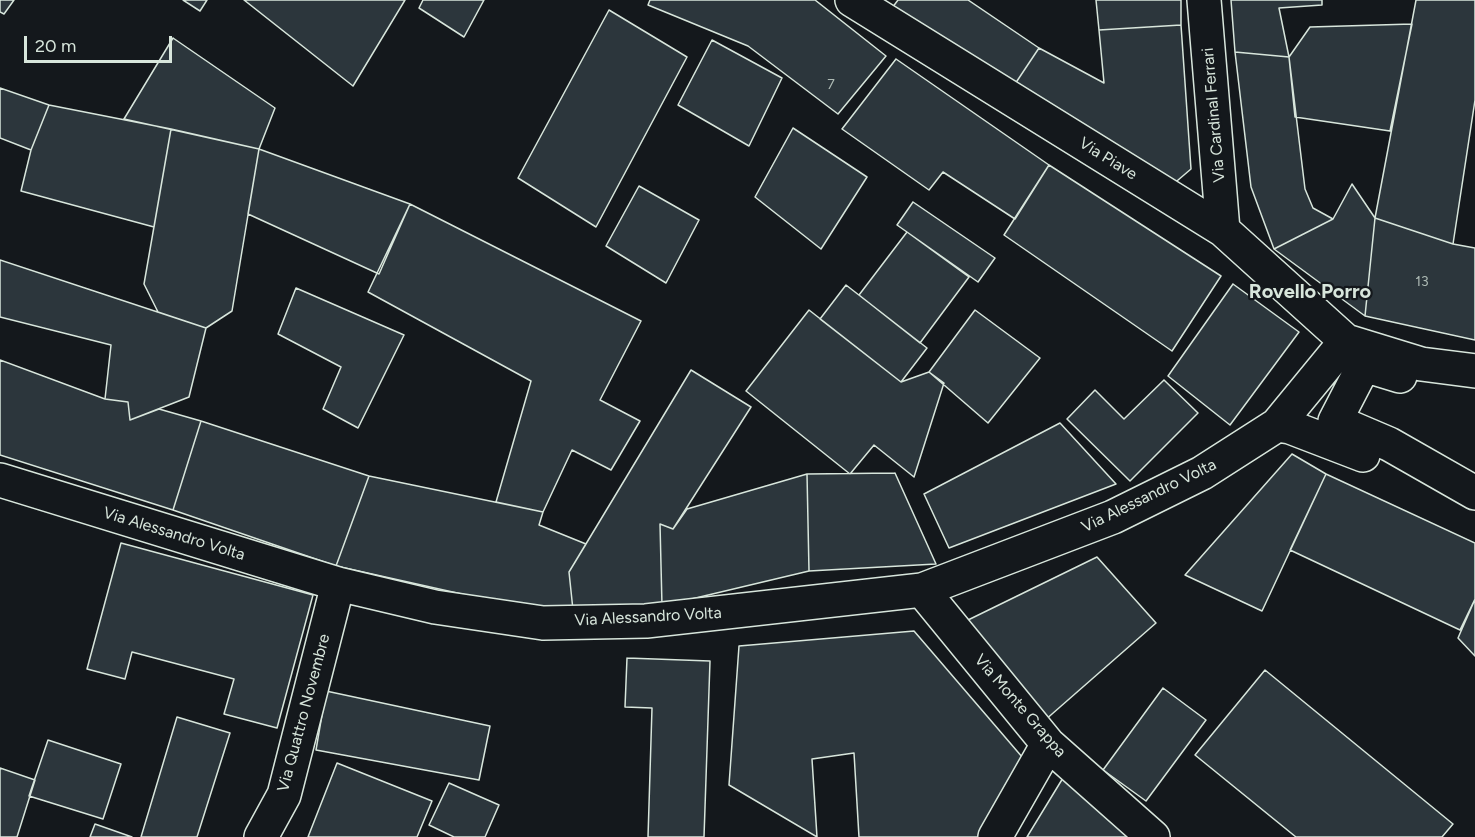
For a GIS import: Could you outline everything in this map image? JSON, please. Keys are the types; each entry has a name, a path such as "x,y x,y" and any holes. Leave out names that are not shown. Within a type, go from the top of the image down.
{"street":[{"name":"Via Piave","path":"852,0 1223,230 1346,341"},
{"name":"Via Cardinal Ferrari","path":"1204,0 1223,230"},
{"path":"1346,341 1421,364 1475,371"},
{"name":"Via Alessandro Volta","path":"0,480 338,584 435,607 543,623 646,621 922,590 1113,517 1202,473 1277,425 1346,341"},
{"path":"1475,393 1415,381 1364,365 1335,422 1389,444 1475,493"},
{"path":"1277,425 1290,427 1381,462 1475,514"},
{"name":"Via Quattro Novembre","path":"261,837 284,795 338,584"},
{"name":"Via Monte Grappa","path":"922,590 1048,744 1154,837"},
{"path":"995,837 1048,744"}],"building":[{"path":"0,0 14,0 4,14 0,12"},
{"path":"183,0 207,0 200,11"},
{"path":"244,0 405,0 353,86"},
{"path":"423,0 484,0 464,37 419,8"},
{"path":"650,0 815,0 886,56 838,114 748,46 648,5"},
{"path":"898,0 968,0 1039,48 1009,93 889,12"},
{"path":"1096,0 1181,0 1181,25 1099,30"},
{"path":"1231,0 1322,0 1322,5 1279,8 1289,57 1235,52"},
{"path":"1416,0 1475,0 1475,100 1453,244 1375,218"},
{"path":"609,10 687,57 596,227 518,178"},
{"path":"1412,24 1390,131 1295,117 1289,57 1310,27"},
{"path":"1181,25 1191,169 1164,192 1009,93 1039,48 1104,83 1099,30"},
{"path":"173,38 275,108 259,149 124,119"},
{"path":"712,40 782,78 749,146 678,105"},
{"path":"1235,52 1289,57 1305,189 1313,208 1333,219 1274,249 1251,187"},
{"path":"896,59 1049,165 1015,219 943,172 929,190 842,129"},
{"path":"0,88 49,105 31,150 0,138"},
{"path":"49,105 171,129 154,227 21,191 31,150"},
{"path":"793,128 867,177 821,249 755,197"},
{"path":"171,129 259,149 232,311 206,328 158,312 144,284"},
{"path":"259,149 410,204 379,274 248,214"},
{"path":"1049,165 1221,276 1172,351 1004,235"},
{"path":"1352,184 1375,218 1365,316 1274,249 1333,219"},
{"path":"639,186 699,220 666,283 606,246"},
{"path":"913,202 995,258 978,282 897,225"},
{"path":"410,204 641,321 600,400 640,421 611,470 572,450 543,512 496,502 531,381 368,292"},
{"path":"1375,218 1453,244 1475,248 1475,340 1365,316"},
{"path":"907,232 969,277 920,343 859,295"},
{"path":"0,260 206,328 189,397 130,420 128,402 105,399 111,345 0,317"},
{"path":"1233,284 1299,332 1230,425 1168,376"},
{"path":"846,285 927,348 901,382 820,319"},
{"path":"296,288 404,335 358,428 323,409 341,367 278,334"},
{"path":"809,310 901,382 929,372 944,383 914,477 874,445 850,474 746,391"},
{"path":"975,310 1040,358 988,423 929,372"},
{"path":"0,360 105,399 128,402 130,420 159,409 201,421 173,510 0,455"},
{"path":"691,370 751,407 673,529 660,524 662,606 573,610 569,572"},
{"path":"1164,380 1198,413 1130,481 1067,419 1095,390 1124,419"},
{"path":"201,421 369,476 336,566 173,510"},
{"path":"1060,423 1116,484 949,548 924,494"},
{"path":"1292,454 1326,474 1262,611 1185,575"},
{"path":"895,473 936,564 809,571 807,474"},
{"path":"807,474 809,571 662,606 660,524 673,529 687,509"},
{"path":"1326,474 1475,543 1475,599 1460,630 1290,550"},
{"path":"369,476 543,512 539,525 586,544 569,572 573,610 502,603 336,566"},
{"path":"121,543 313,595 277,728 224,714 234,679 132,652 125,679 87,669"},
{"path":"1097,557 1156,623 1044,721 966,621"},
{"path":"1475,599 1475,656 1458,638"},
{"path":"914,631 1029,765 985,837 859,837 854,753 812,759 817,837 729,785 739,646"},
{"path":"627,658 710,661 704,837 648,837 652,708 625,707"},
{"path":"1265,670 1453,824 1442,837 1296,837 1195,755"},
{"path":"1163,688 1206,720 1146,801 1103,770"},
{"path":"326,691 490,726 479,780 316,750"},
{"path":"177,717 230,733 197,837 141,837"},
{"path":"48,740 121,764 103,819 29,796"},
{"path":"337,763 432,801 417,837 308,837"},
{"path":"0,768 35,780 17,837 0,837"},
{"path":"1066,773 1135,837 1027,837"},
{"path":"449,783 499,805 485,837 454,837 429,825"},
{"path":"95,824 132,837 90,837"}],"district":[{"name":"Rovello Porro","path":"1310,292"}]}
